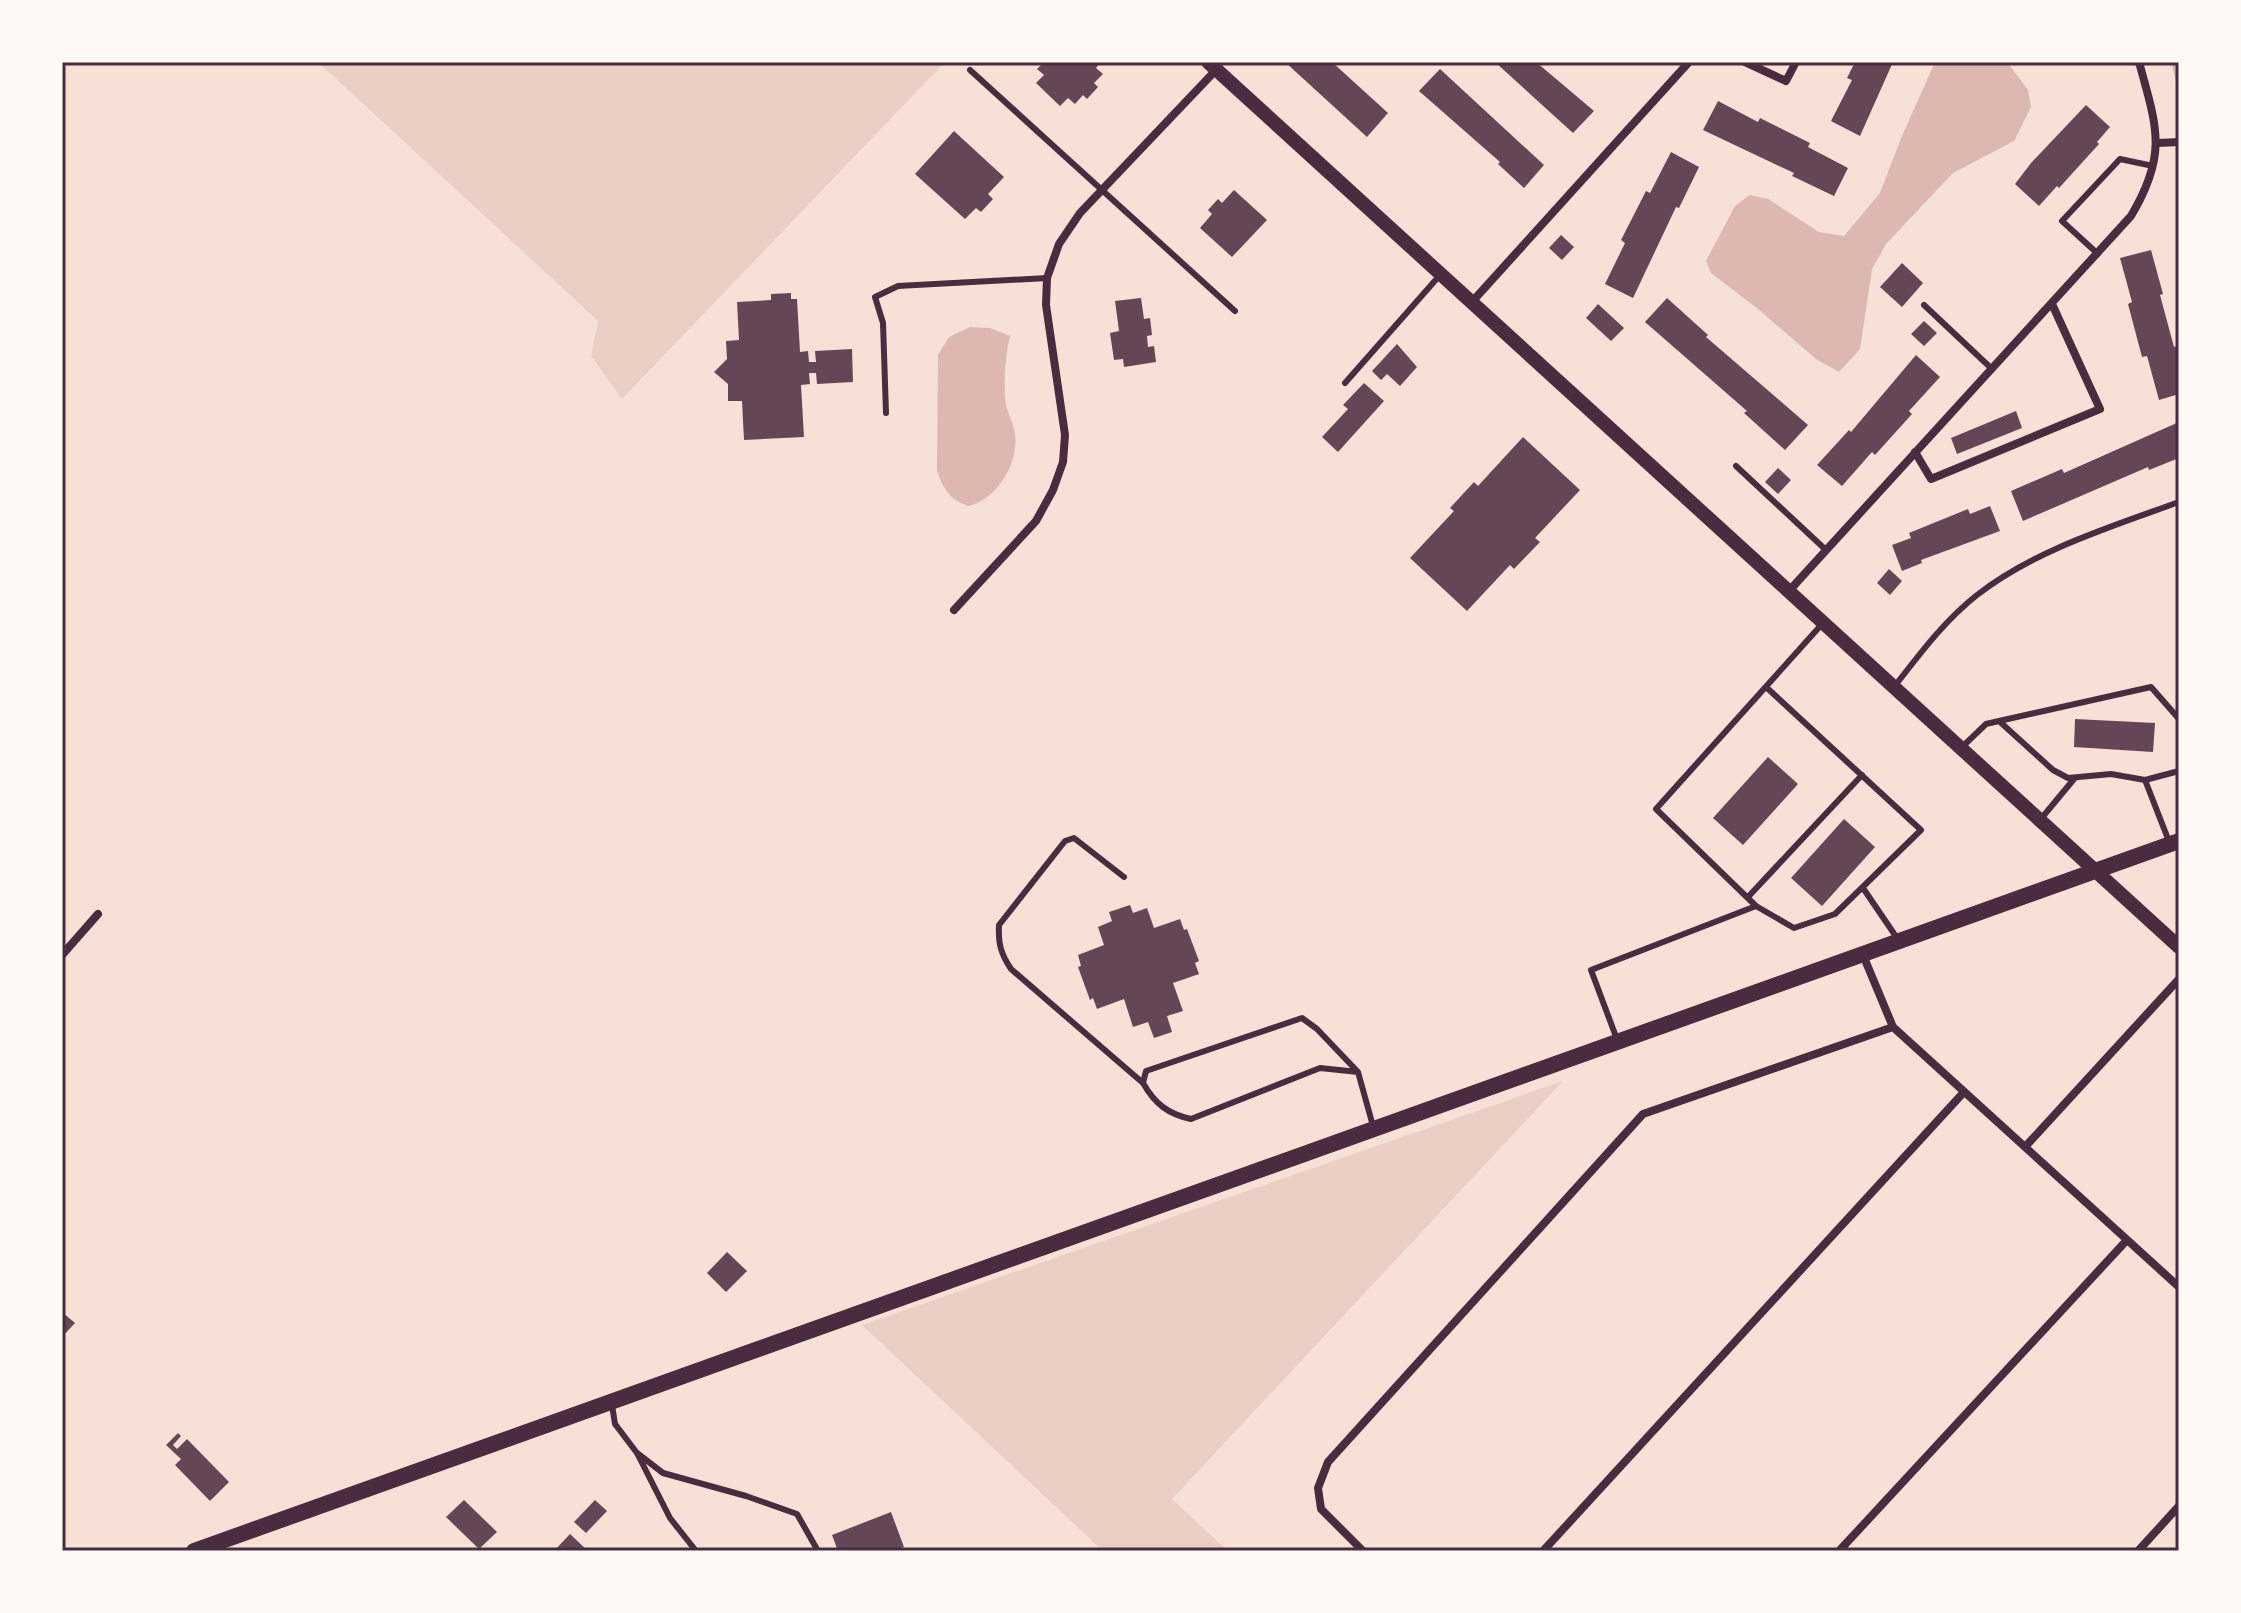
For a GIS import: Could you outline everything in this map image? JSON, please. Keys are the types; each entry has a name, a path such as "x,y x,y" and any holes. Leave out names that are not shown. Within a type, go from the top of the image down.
{"main road":[{"path":"194,1551 2175,842"}],"street":[{"path":"1471,303 1689,62"},
{"path":"1745,62 1786,81 1796,62"},
{"path":"1788,592 2131,216 2144,195 2158,143 2139,62"},
{"path":"954,610 1036,521 1053,490 1063,462 1065,435 1046,305 1047,278 1059,244 1080,213 1212,66 2179,947"},
{"path":"2158,143 2179,142"},
{"path":"1915,452 1931,479 2100,409 2052,304"},
{"path":"62,955 98,914"},
{"path":"1863,955 1893,1027 2179,1287"},
{"path":"2025,1147 2179,979"},
{"path":"1363,1551 1321,1509 1318,1488 1328,1462 1643,1114 1893,1027"},
{"path":"1543,1551 1964,1092"},
{"path":"1839,1551 2127,1240"},
{"path":"2138,1551 2179,1506"}],"lane":[{"path":"970,70 1235,311"},
{"path":"2098,254 2062,221 2120,159 2153,166"},
{"path":"1345,383 1441,274"},
{"path":"886,413 883,323 875,297 898,286 1047,278"},
{"path":"1924,305 1992,369"},
{"path":"1736,466 1826,550"},
{"path":"1894,687 1940,630 1977,595 2022,567 2076,540 2179,502"},
{"path":"1766,687 1921,830 1835,914 1794,928 1756,906 1656,809 1823,623"},
{"path":"1961,748 1986,724 2151,687 2179,719"},
{"path":"1999,721 2053,770 2074,779 2111,774 2145,780 2179,771"},
{"path":"1748,897 1862,775"},
{"path":"2040,820 2074,779"},
{"path":"2145,780 2175,842"},
{"path":"1124,877 1074,838 1065,841 999,925 998,942 1001,955 1011,969 1143,1083 1153,1100 1173,1115 1191,1119 1320,1068 1358,1072"},
{"path":"1863,888 1899,942"},
{"path":"1618,1042 1591,970 1756,906"},
{"path":"1143,1083 1146,1071 1302,1018 1317,1029 1358,1072 1373,1130"},
{"path":"611,1402 615,1424 637,1453 670,1518 696,1551"},
{"path":"637,1453 663,1473 797,1514 818,1551"}],"shaded area":[{"path":"318,62 945,62 622,399 591,356 598,321"},
{"path":"1935,62 2007,62 2028,90 2031,107 2014,141 1953,173 1886,244 1872,269 1860,349 1839,372 1816,359 1711,273 1706,261 1735,206 1750,195 1768,199 1819,232 1844,236 1880,193"},
{"path":"970,327 990,328 1010,336 1005,367 1005,398 1015,445 1004,479 988,496 968,506 948,492 937,470 938,355 949,337"},
{"path":"1563,1081 1172,1499 1228,1551 1103,1551 862,1325"}],"building":[{"path":"1044,62 1101,62 1096,68 1103,74 1094,83 1098,87 1087,99 1083,95 1075,104 1068,98 1060,106 1036,83 1044,75 1037,69"},
{"path":"1285,62 1332,62 1388,113 1367,137"},
{"path":"1495,62 1536,62 1594,111 1573,133"},
{"path":"1855,62 1893,62 1860,136 1831,121 1852,80 1847,78"},
{"path":"1440,69 1544,165 1524,188 1498,164 1500,162 1419,91"},
{"path":"1718,101 1758,122 1760,118 1810,143 1808,147 1848,168 1834,196 1792,176 1794,173 1703,130"},
{"path":"2086,105 2110,127 2097,142 2099,144 2039,206 2015,184"},
{"path":"954,131 1004,177 988,194 993,199 981,212 976,208 965,219 915,174"},
{"path":"1671,152 1699,167 1679,208 1676,207 1633,298 1605,284 1625,243 1621,240 1646,191 1650,193"},
{"path":"1234,190 1267,220 1232,257 1200,228 1212,214 1208,210 1218,199 1222,203"},
{"path":"1561,235 1574,247 1562,260 1549,248"},
{"path":"2151,250 2174,347 2177,346 2179,352 2179,394 2159,400 2147,356 2142,357 2120,258"},
{"path":"1902,263 1923,283 1902,307 1880,287"},
{"path":"791,293 791,299 797,299 800,352 808,351 809,362 816,362 815,351 852,349 853,382 817,384 816,373 809,373 810,384 801,385 804,437 744,440 742,401 728,401 728,384 714,372 727,359 726,341 739,340 737,302 771,300 771,294"},
{"path":"1141,298 1144,319 1150,318 1152,335 1147,336 1148,347 1154,346 1156,362 1124,367 1123,359 1114,360 1110,333 1119,331 1115,301"},
{"path":"1667,298 1708,335 1706,337 1808,425 1785,450 1744,413 1747,411 1645,322"},
{"path":"1598,304 1624,328 1611,341 1586,318"},
{"path":"1924,321 1937,333 1924,346 1911,334"},
{"path":"1397,344 1417,367 1400,386 1387,374 1381,380 1372,371"},
{"path":"1916,355 1940,377 1909,411 1912,414 1842,486 1817,465 1849,430 1851,432"},
{"path":"1364,383 1384,401 1338,452 1322,437 1348,409 1343,405"},
{"path":"2016,411 2022,428 1957,454 1951,438"},
{"path":"2179,422 2179,458 2149,470 2148,467 2023,521 2011,491 2062,469 2064,473"},
{"path":"1523,437 1580,490 1535,538 1540,542 1514,569 1510,565 1467,611 1410,558 1454,511 1450,508 1474,482 1478,486"},
{"path":"1778,468 1791,480 1778,494 1765,482"},
{"path":"1990,506 2000,531 1921,560 1922,563 1902,571 1892,545 1911,538 1909,533 1968,509 1970,514"},
{"path":"1889,569 1902,581 1890,595 1877,583"},
{"path":"2075,719 2155,723 2153,752 2074,747"},
{"path":"1768,757 1798,784 1743,845 1713,818"},
{"path":"1844,819 1875,847 1822,906 1791,878"},
{"path":"1130,905 1133,913 1147,908 1154,928 1180,919 1199,961 1195,963 1199,974 1173,983 1183,1011 1167,1016 1172,1032 1154,1038 1148,1022 1133,1027 1124,999 1097,1009 1093,998 1090,1000 1078,967 1081,966 1078,955 1104,945 1098,927 1112,921 1109,912"},
{"path":"727,1252 747,1271 726,1292 707,1273"},
{"path":"62,1312 75,1323 62,1337"},
{"path":"178,1433 181,1436 173,1445 177,1449 187,1439 229,1482 210,1501 175,1465 181,1459 166,1445"},
{"path":"464,1500 497,1532 479,1549 446,1517"},
{"path":"595,1500 607,1511 586,1533 574,1522"},
{"path":"891,1512 904,1547 895,1551 838,1551 832,1535"},
{"path":"570,1534 588,1551 554,1551"}],"waterway":[{"path":"2174,62 2179,81"}]}
